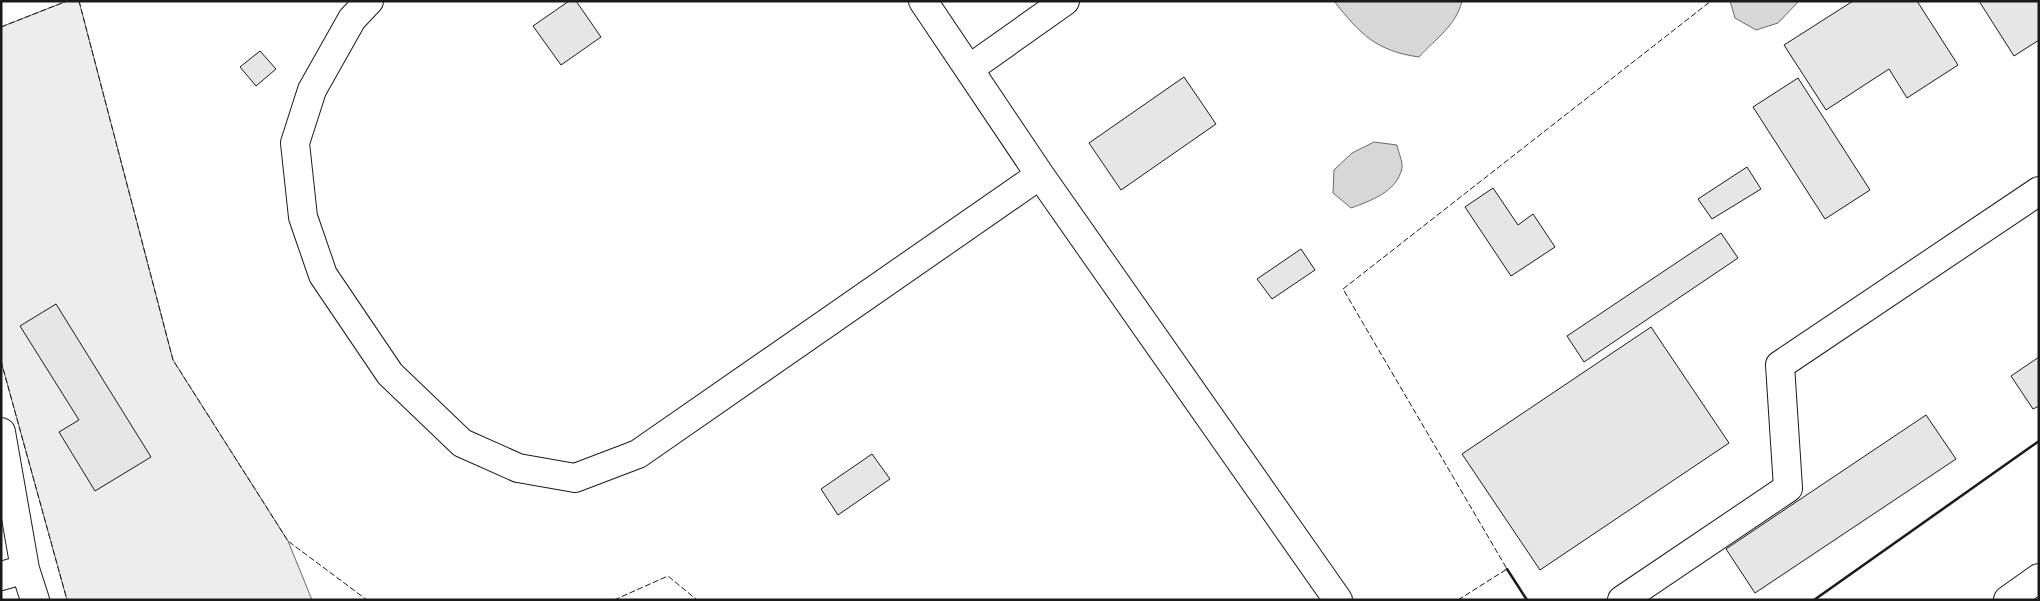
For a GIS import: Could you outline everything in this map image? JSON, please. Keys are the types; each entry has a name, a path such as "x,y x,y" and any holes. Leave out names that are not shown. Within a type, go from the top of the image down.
{"street":[{"path":"370,1 352,18 312,90 295,143 303,217 323,275 390,374 462,443 518,468 575,478 638,454 1040,175"},
{"path":"923,1 1040,175 1338,600"},
{"path":"969,69 1065,1"},
{"path":"1622,600 1788,488 1780,365 2039,191"},
{"path":"1,432 13,573 35,600"},
{"path":"2008,600 2039,578"}],"shaded area":[{"path":"67,1 79,1 173,360 288,541 312,600 67,600 1,361 1,27"},
{"path":"1334,1 1462,1 1450,25 1419,57 1391,50 1370,39 1352,23"},
{"path":"1730,1 1799,1 1778,23 1756,30 1735,18"},
{"path":"1374,142 1397,145 1402,168 1395,183 1389,189 1351,208 1333,193 1334,170 1352,153"}],"building":[{"path":"569,1 576,1 601,37 561,65 533,26"},
{"path":"1853,1 1917,1 1958,65 1907,98 1889,69 1826,110 1784,45"},
{"path":"1979,1 2039,1 2039,40 2014,56"},
{"path":"260,51 276,69 256,86 240,67"},
{"path":"1184,77 1216,124 1121,190 1089,143"},
{"path":"1798,78 1870,190 1825,219 1753,107"},
{"path":"1747,167 1761,189 1712,219 1698,199"},
{"path":"1493,188 1518,225 1533,214 1555,247 1511,276 1465,207"},
{"path":"1721,233 1738,258 1584,362 1567,336"},
{"path":"1301,249 1315,270 1272,299 1257,279"},
{"path":"56,304 151,457 95,491 59,432 79,420 20,326"},
{"path":"1651,327 1729,443 1540,570 1462,454"},
{"path":"2039,357 2039,406 2033,409 2011,376"},
{"path":"1926,415 1956,459 1755,593 1726,549"},
{"path":"872,454 890,479 838,515 821,489"}],"fence":[{"path":"1,27 67,1"},
{"path":"79,1 173,360 288,541 367,600"},
{"path":"1458,600 1507,569 1343,289 1711,1"},
{"path":"1,361 67,600"},
{"path":"614,600 668,576 697,600"}],"wall":[{"path":"1814,600 2039,441"},
{"path":"1507,569 1527,600"}]}
